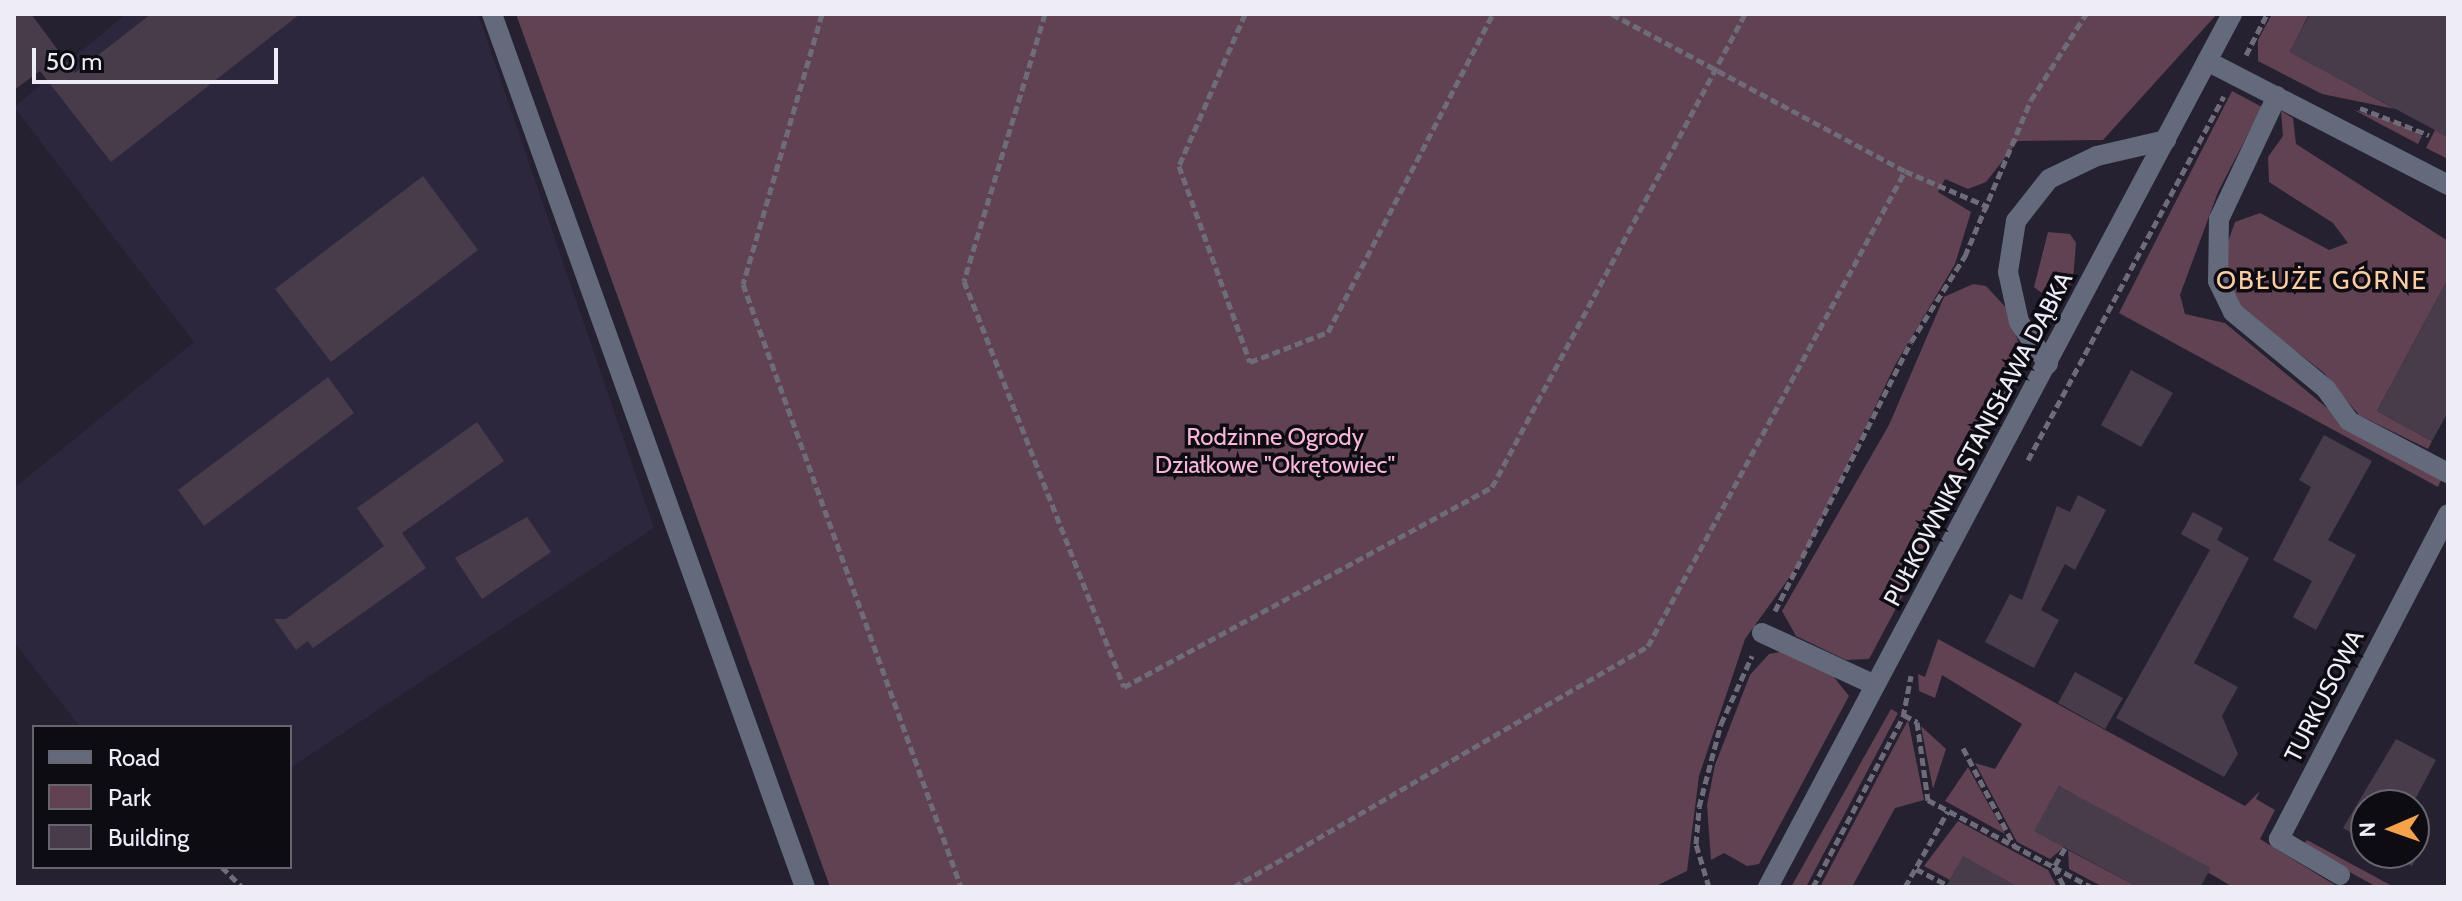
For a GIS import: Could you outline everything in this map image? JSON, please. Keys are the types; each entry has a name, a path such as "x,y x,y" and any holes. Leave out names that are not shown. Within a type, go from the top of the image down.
{"street":[{"path":"492,14 805,887"},
{"name":"PUŁKOWNIKA STANISŁAWA DĄBKA","path":"1768,887 2232,14"},
{"path":"2207,61 2448,185"},
{"path":"2277,96 2219,219 2218,281 2233,312 2326,389 2349,421 2448,473"},
{"path":"2048,364 2016,309 2008,272 2016,221 2049,179 2097,156 2166,140"},
{"name":"TURKUSOWA","path":"2340,875 2279,839 2448,514"},
{"path":"1762,633 1875,685"}],"path":[{"path":"822,14 743,284 961,887"},
{"path":"1045,14 964,281 1124,687 1492,487 1745,14"},
{"path":"1245,14 1179,166 1250,362 1328,332 1493,14"},
{"path":"1612,14 1905,171 2016,221"},
{"path":"1709,887 1696,844 1707,768 1762,633 1988,206 2031,100 2086,14"},
{"path":"2023,471 2267,14"},
{"path":"2353,107 2431,132 2425,144"},
{"path":"1234,887 1648,646 1905,171"},
{"path":"1813,887 1904,715 1919,662"},
{"path":"1904,715 1917,722 1928,800 2091,887"},
{"path":"1963,748 2015,846"},
{"path":"1905,887 1948,811"},
{"path":"2054,867 2065,848"},
{"path":"2054,867 2064,887"},
{"path":"224,869 242,887"},
{"path":"1916,869 1947,885"}],"shaded area":[{"path":"126,14 478,14 654,528 292,767 292,725 78,725 14,642 14,488 194,342 14,107"}],"green space":[{"name":"Rodzinne Ogrody Działkowe \"Okrętowiec\"","path":"516,14 2217,14 2103,140 2018,141 1986,182 1968,189 1945,179 1938,192 1971,212 1955,264 1895,365 1802,560 1745,639 1699,776 1687,871 1654,887 830,887"},
{"path":"2272,14 2309,14 2290,52 2395,109 2322,94 2258,61 2258,40"},
{"path":"2232,91 2262,107 2218,192 2180,295 2185,314 2225,323 2339,418 2442,478 2438,487 2119,313"},
{"path":"2354,110 2397,123 2422,136 2418,144"},
{"path":"2281,111 2293,118 2296,144 2448,241 2448,279 2377,411 2432,441 2428,449 2359,415 2324,373 2242,309 2228,283 2225,250 2235,222 2260,213 2329,250 2348,243 2333,223 2269,182 2268,157 2283,136"},
{"path":"2435,130 2448,137 2448,159 2426,148"},
{"path":"2048,232 2070,234 2076,243 2073,280 2056,304 2034,287"},
{"path":"1973,284 1986,286 2011,313 2019,347 2015,385 1869,659 1846,660 1796,636 1782,611 1889,425 1944,297"},
{"path":"1938,639 2245,806 2260,791 2256,799 2275,810 2260,839 2338,887 2233,887 2059,786 2035,831 2064,847 2050,859 2017,842 1975,763 1995,769 2022,724 1942,675 1935,698 1919,691 1918,674 1925,677"},
{"path":"1785,651 1833,676 1849,696 1759,864 1747,866 1724,853 1711,860 1707,805 1715,765 1750,675 1769,654"},
{"path":"1891,709 1898,713 1806,887 1791,887"},
{"path":"1908,720 1924,800 1895,808 1852,887 1820,887"},
{"path":"1921,726 1946,749 1933,789"},
{"path":"1968,767 2005,834 1945,801"},
{"path":"1958,821 2048,870 2057,887 2004,887 2007,881 1963,857 1950,880 1924,866"},
{"path":"2307,840 2350,863 2350,869 2361,869 2394,887 2377,887 2302,846"},
{"path":"2068,850 2138,887 2103,887 2069,869"}],"building":[{"path":"14,14 31,14 75,73 151,14 300,14 111,162 40,71 14,90"},
{"path":"2310,14 2448,14 2448,137 2289,52"},
{"path":"423,176 478,250 331,362 275,289"},
{"path":"2448,279 2448,412 2432,441 2377,411"},
{"path":"2131,370 2173,393 2141,447 2101,425"},
{"path":"328,377 354,413 204,526 178,490"},
{"path":"477,422 504,461 402,533 426,568 313,648 308,641 296,650 274,619 286,619 384,546 357,508"},
{"path":"2324,435 2372,461 2328,540 2356,555 2316,630 2293,617 2312,581 2273,560 2311,487 2299,480"},
{"path":"2078,495 2106,510 2075,570 2065,564 2041,610 2059,620 2034,668 1985,642 2010,594 2022,600 2057,506 2070,512"},
{"path":"2193,512 2223,528 2217,540 2249,558 2194,663 2238,687 2222,716 2238,754 2224,777 2116,718 2210,550 2181,534"},
{"path":"527,517 551,552 482,599 455,558"},
{"path":"2075,672 2123,698 2105,729 2058,703"},
{"path":"2396,739 2436,760 2421,789 2366,789"},
{"path":"2059,786 2211,868 2200,887 2138,887 2034,831"},
{"path":"2350,816 2350,832 2343,828"},
{"path":"1963,856 2018,887 1946,887"}],"district":[{"name":"OBŁUŻE GÓRNE","path":"2322,281"}]}
